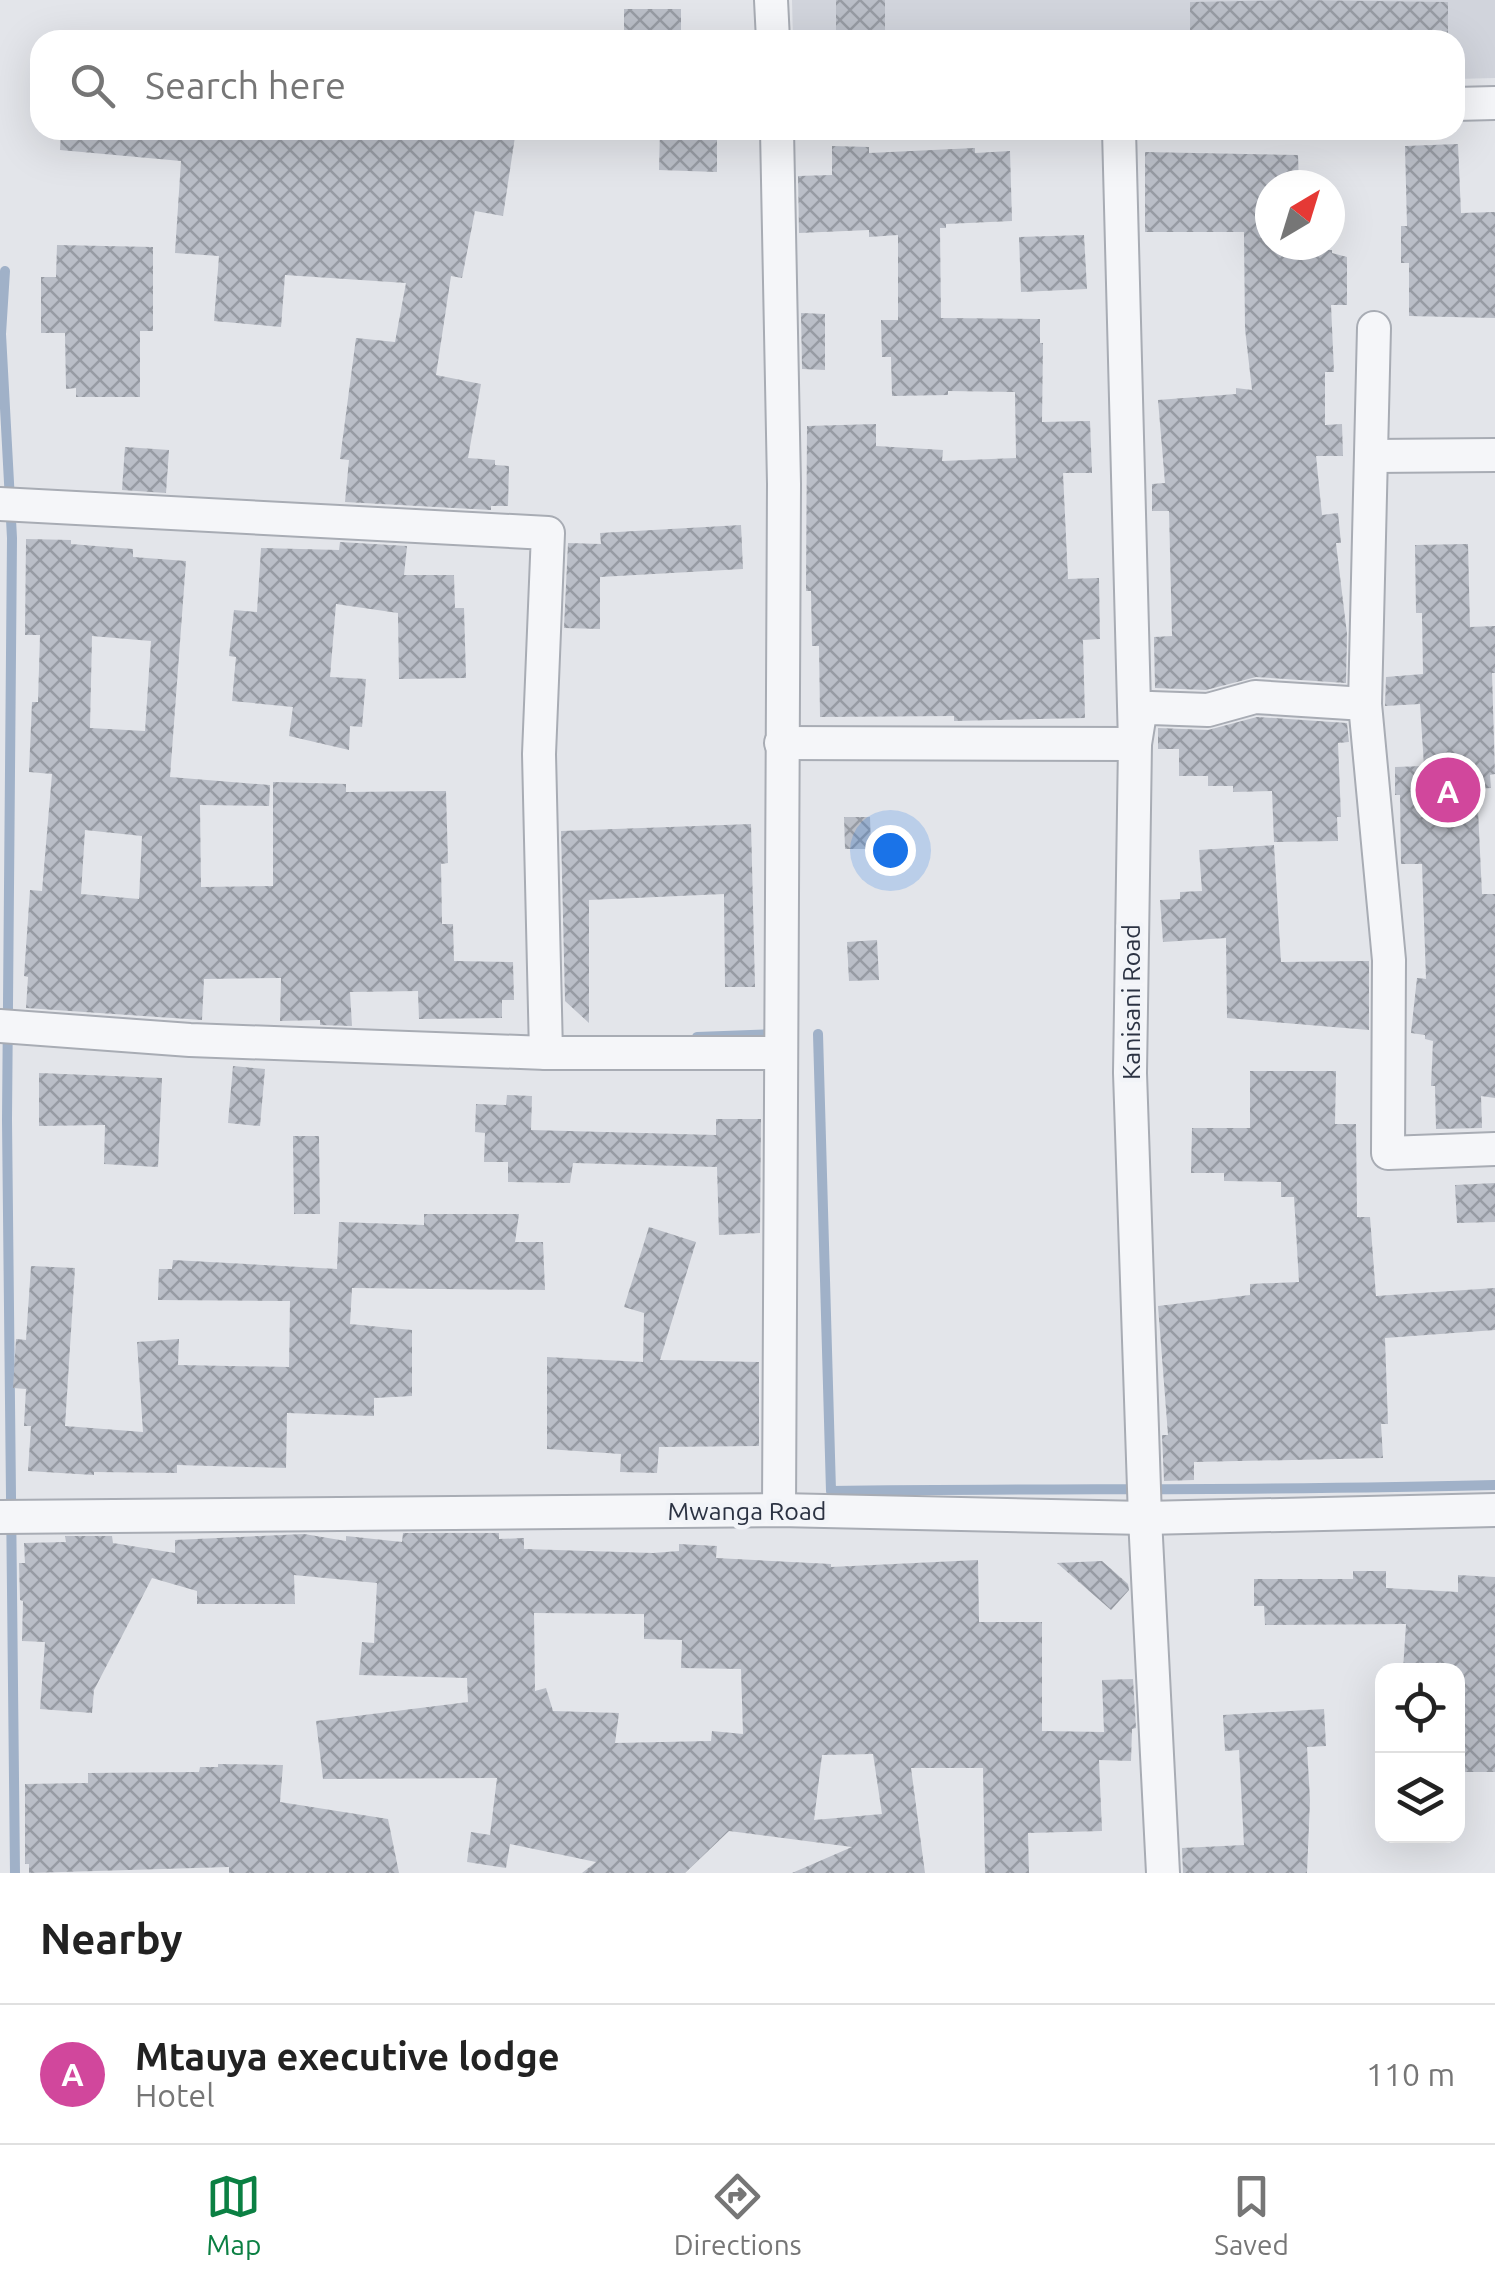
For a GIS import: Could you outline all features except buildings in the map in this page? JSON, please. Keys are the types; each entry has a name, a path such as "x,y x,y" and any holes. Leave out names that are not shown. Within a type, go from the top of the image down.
{"street":[{"path":"772,0 773,30"},
{"path":"1465,104 1495,103"},
{"path":"777,140 784,484 779,1510"},
{"name":"Kanisani Road","path":"1119,140 1134,744 1130,1072 1145,1518 1163,1873"},
{"path":"1374,328 1365,704 1390,960 1388,1153 1495,1149"},
{"path":"1372,456 1495,454"},
{"path":"0,504 548,533 538,754 546,1053"},
{"path":"781,743 1134,744 1140,713 1151,708 1208,710 1254,697 1365,704"},
{"path":"0,1026 190,1040 546,1053 781,1053"},
{"name":"Mwanga Road","path":"0,1516 779,1510 1145,1518 1495,1510"}],"shaded area":[{"path":"792,0 1495,0 1495,78 1465,79 1465,30 793,30"}],"waterway":[{"path":"5,271 1,334 12,538 7,1120 15,1873"},
{"path":"697,1037 775,1034"},
{"path":"818,1034 831,1491 1495,1485"}],"place":[{"name":"Mtauya executive lodge","path":"1448,790"}]}
